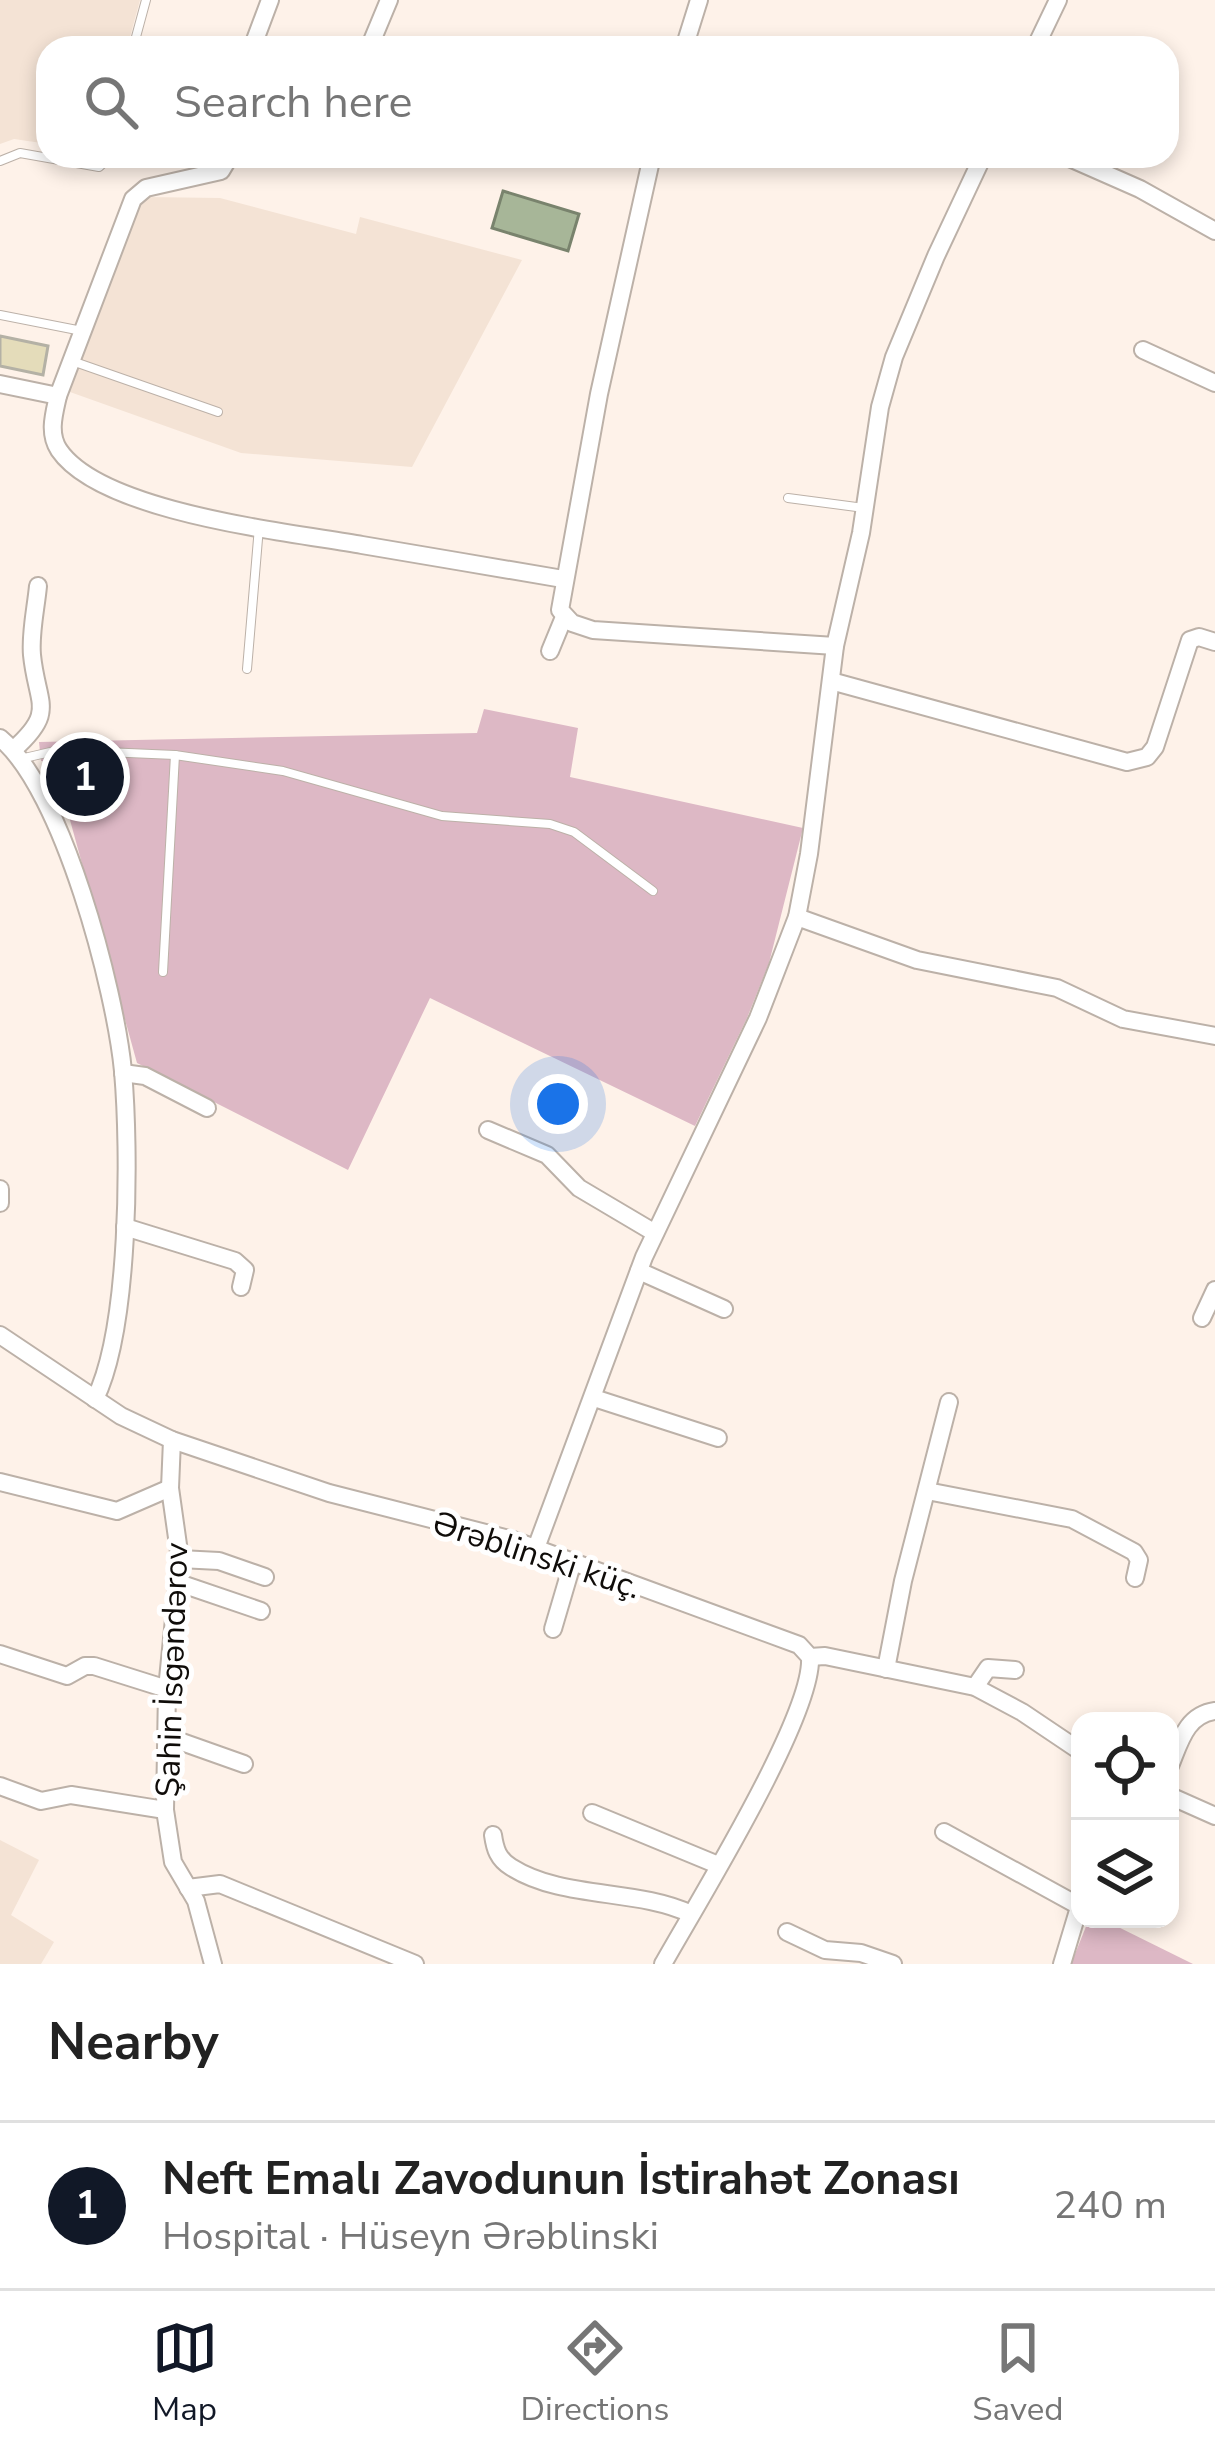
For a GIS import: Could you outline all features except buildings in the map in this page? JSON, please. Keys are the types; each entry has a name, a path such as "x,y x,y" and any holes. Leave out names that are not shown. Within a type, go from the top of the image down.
{"street":[{"path":"256,36 270,0"},
{"path":"374,36 388,0"},
{"path":"687,36 699,0"},
{"path":"1041,36 1058,0"},
{"path":"223,168 212,175 139,192 126,214 58,396 53,440 68,461 109,487 165,506 259,527 563,579"},
{"path":"550,651 564,617 563,579 649,168"},
{"path":"536,1548 639,1271 771,989 797,917 835,646 865,508 880,407 894,357 978,168"},
{"path":"1092,168 1215,231"},
{"path":"1143,350 1215,383"},
{"path":"0,384 58,396"},
{"path":"38,586 31,651 42,716 33,733 11,749 52,812 64,842 103,971 123,1073 125,1227 110,1355 94,1400"},
{"path":"564,617 592,630 835,646"},
{"path":"831,681 1127,762 1147,758 1154,747 1190,640 1199,637 1215,642"},
{"path":"797,917 917,960 1041,983 1123,1019 1215,1036"},
{"path":"123,1073 145,1076 207,1108"},
{"path":"488,1130 547,1155 579,1189 656,1233"},
{"path":"0,1189 0,1203"},
{"path":"125,1227 235,1261 245,1270 241,1287"},
{"path":"639,1271 724,1309"},
{"path":"1202,1318 1215,1290"},
{"name":"Ərəblinski küç.","path":"0,1335 94,1400 172,1440 329,1493 536,1548 799,1645 810,1657 825,1656 975,1687 1071,1745"},
{"path":"593,1398 718,1438"},
{"path":"886,1670 903,1581 949,1402"},
{"name":"Şahin İsgəndərov","path":"172,1440 170,1488 180,1559 166,1689 165,1810 173,1862 207,1930 213,1964"},
{"path":"0,1482 117,1511 170,1488"},
{"path":"927,1491 1072,1519 1134,1552 1139,1560 1135,1578"},
{"path":"180,1559 219,1561 266,1577"},
{"path":"553,1629 573,1561"},
{"path":"179,1583 261,1611"},
{"path":"0,1654 67,1676 94,1666 166,1689"},
{"path":"663,1964 780,1746 808,1679 810,1657"},
{"path":"975,1687 988,1668 1015,1670"},
{"path":"1179,1748 1192,1721 1215,1711"},
{"path":"165,1736 244,1764"},
{"path":"0,1786 40,1801 71,1795 165,1810"},
{"path":"1179,1800 1215,1816"},
{"path":"592,1814 718,1865"},
{"path":"944,1832 1071,1900"},
{"path":"493,1835 502,1859 530,1875 659,1901 691,1914"},
{"path":"188,1888 220,1884 415,1964"},
{"path":"1062,1964 1073,1928"},
{"path":"787,1932 825,1950 861,1953 893,1964"}],"lane":[{"path":"136,36 146,0"},
{"path":"0,161 20,153 36,156"},
{"path":"0,315 84,331"},
{"path":"72,361 218,412"},
{"path":"788,498 865,508"},
{"path":"247,669 259,527"},
{"path":"11,749 175,755 283,771 442,816 550,824 574,832 653,891"},
{"path":"163,972 175,755"}],"shaded area":[{"path":"0,0 140,0 130,36 36,36 36,142 14,139 0,144"},
{"path":"503,191 579,214 568,251 492,228"},
{"path":"146,197 220,198 356,234 360,217 522,260 412,467 241,453 70,392 132,214"},
{"path":"484,709 578,728 570,777 803,828 769,963 695,1126 430,998 348,1170 137,1063 54,762 41,761 39,742 477,733"},
{"path":"0,1840 39,1860 11,1915 54,1942 41,1964 0,1964"},
{"path":"1085,1928 1120,1928 1193,1964 1071,1964"}],"place":[{"name":"Neft Emalı Zavodunun İstirahət Zonası","path":"85,777"}]}
